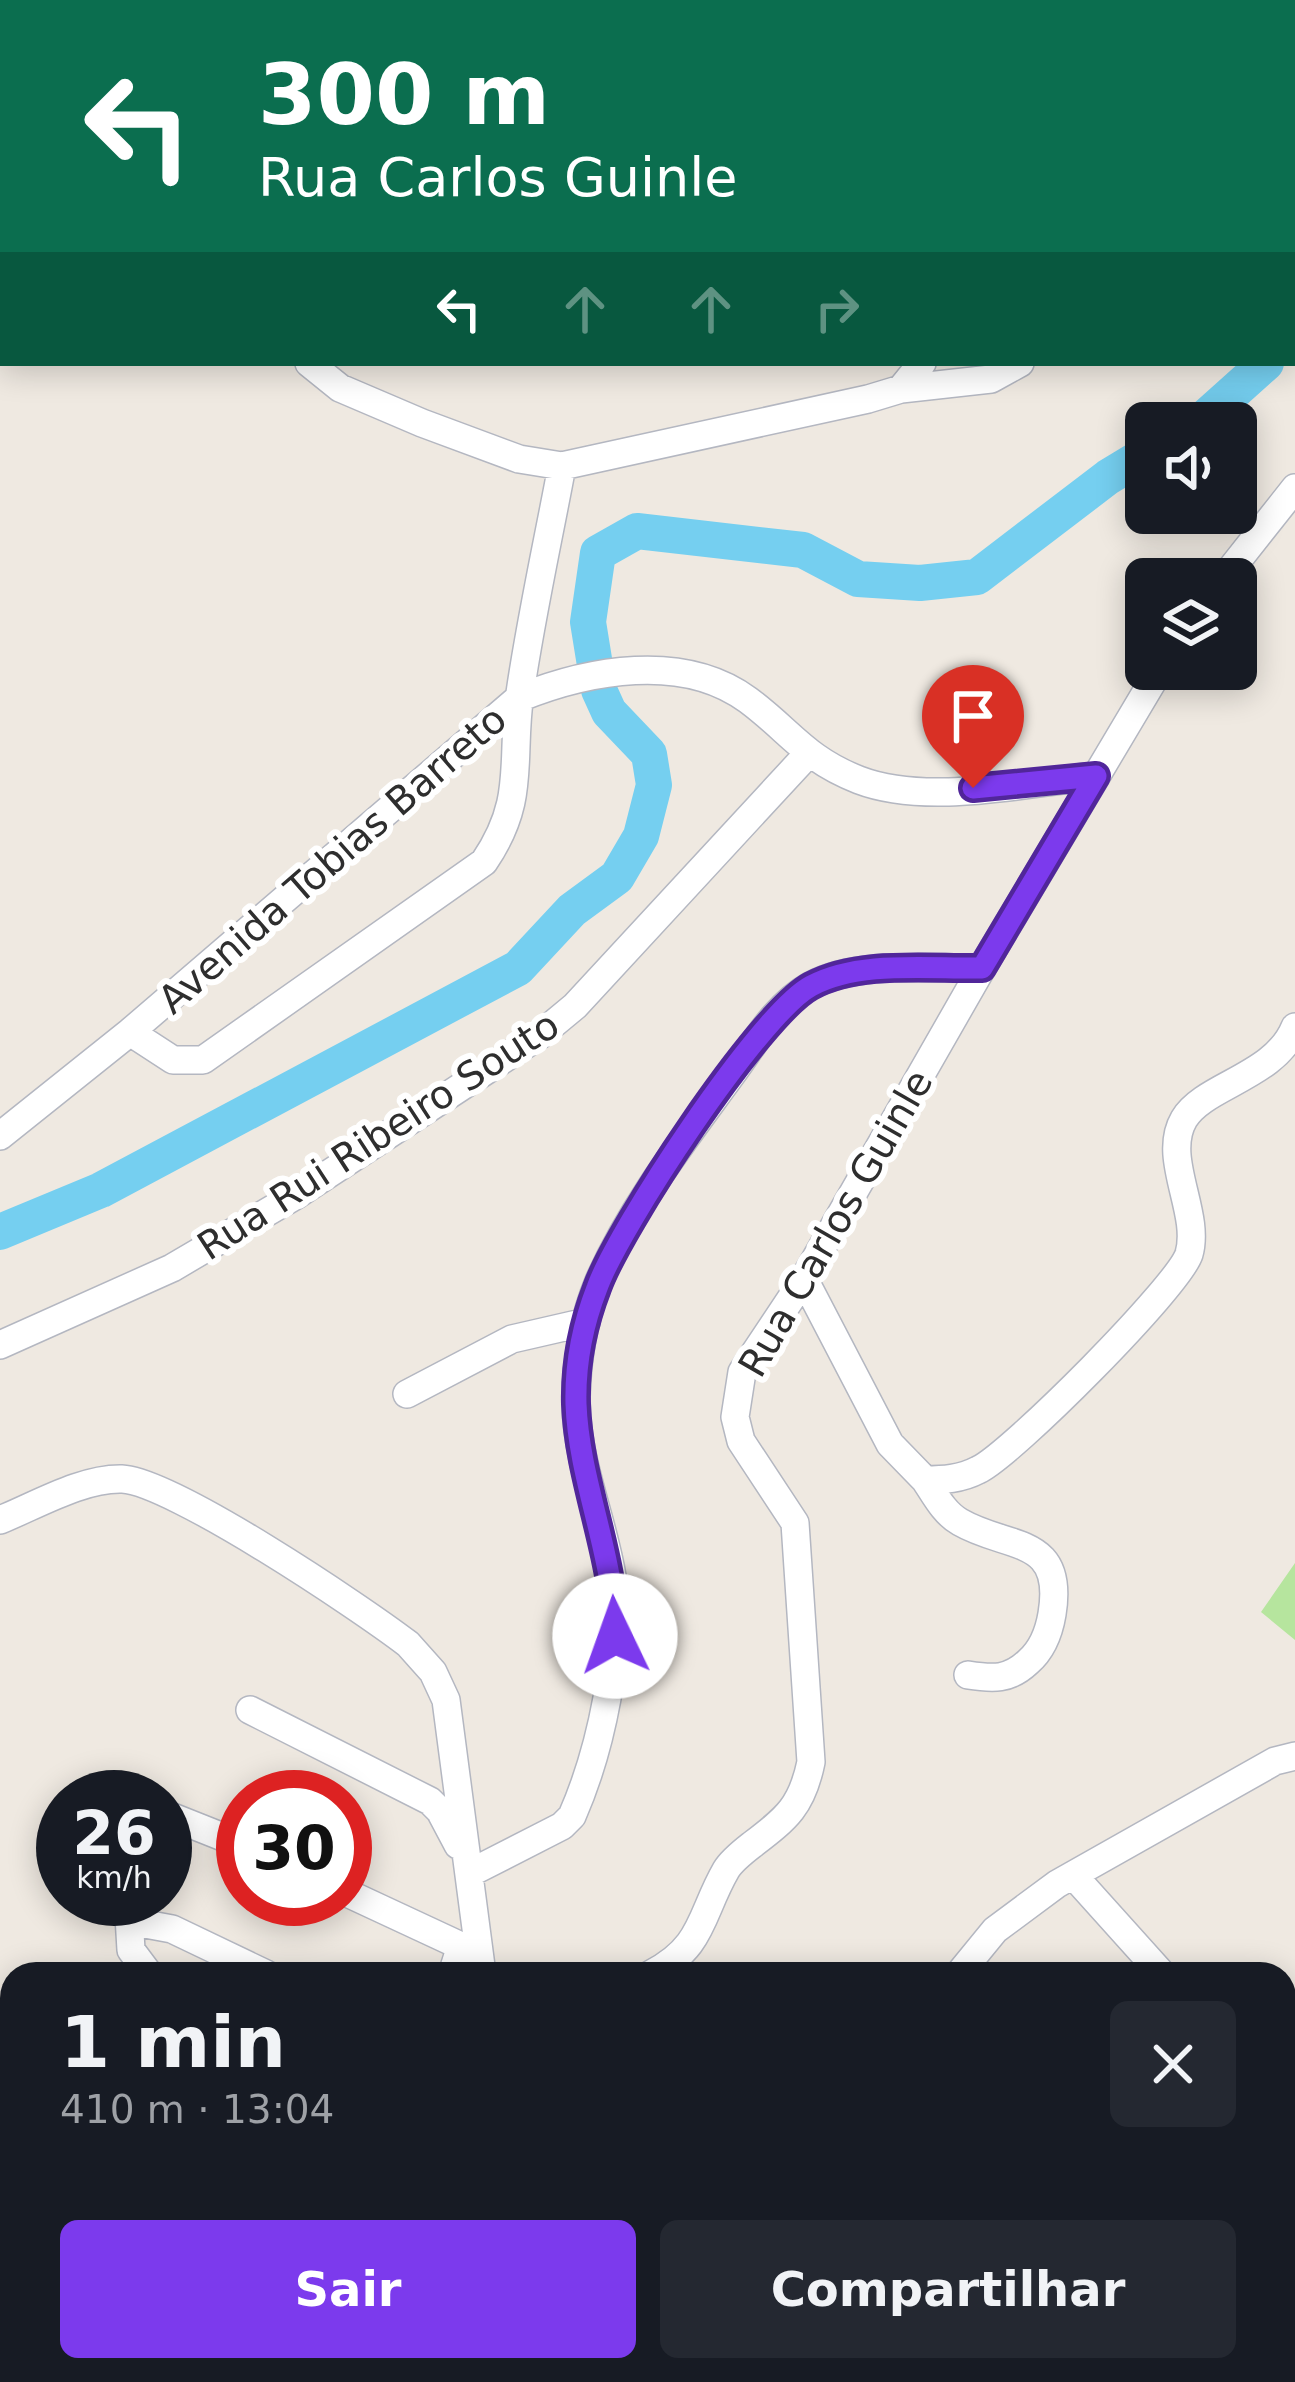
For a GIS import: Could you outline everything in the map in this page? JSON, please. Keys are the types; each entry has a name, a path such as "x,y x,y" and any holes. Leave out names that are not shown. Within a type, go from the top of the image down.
{"street":[{"path":"313,366 340,388 422,423 519,459 562,466 901,388 991,379 1010,366"},
{"path":"901,388 919,366"},
{"path":"130,1032 173,1060 202,1060 484,862 507,822 514,797 519,698 562,466"},
{"path":"1239,558 1295,488"},
{"name":"Avenida Tobias Barreto","path":"0,1136 130,1032 519,698 577,677 679,672 731,688 806,754 859,780 929,794 1096,776"},
{"name":"Rua Carlos Guinle","path":"668,1962 688,1948 727,1868 797,1805 808,1776 810,1717 795,1523 741,1441 735,1417 742,1372 804,1279 1147,690"},
{"name":"Rua Rui Ribeiro Souto","path":"0,1345 172,1268 298,1195 540,1035 575,1006 806,754"},
{"path":"469,1869 562,1826 572,1816 603,1709 615,1609 580,1445 577,1383 586,1322 621,1237 670,1157 772,1020 812,985 850,973 982,968"},
{"path":"925,1480 949,1480 981,1470 1040,1418 1167,1290 1190,1250 1190,1218 1179,1162 1180,1126 1190,1110 1267,1062 1295,1027"},
{"path":"804,1279 890,1444 925,1480 940,1504 958,1522 1006,1537 1050,1568 1056,1586 1051,1625 1039,1652 1001,1679 968,1675"},
{"path":"407,1394 512,1339 586,1322"},
{"path":"0,1520 99,1481 124,1479 151,1485 207,1515 408,1644 433,1672 446,1700 481,1962"},
{"path":"250,1710 430,1801 440,1811 469,1869"},
{"path":"969,1962 994,1930 1073,1875 1275,1761 1295,1756"},
{"path":"1073,1875 1151,1962"},
{"path":"372,1905 461,1946 456,1962"},
{"path":"129,1926 131,1950 140,1962"},
{"path":"163,1926 240,1962"}],"green space":[{"path":"1295,1563 1295,1640 1261,1612"}],"waterway":[{"path":"1222,402 1263,366"},
{"path":"0,1232 101,1190 518,968 572,910 617,877 641,836 654,785 649,754 609,712 599,690 588,622 598,553 637,531 803,550 858,579 920,583 977,577 1125,467"}],"route":[{"path":"615,1636 611,1574 580,1445 576,1402 578,1364 598,1285 670,1157 772,1020 812,985 850,973 982,968 1096,776 973,788"}]}
